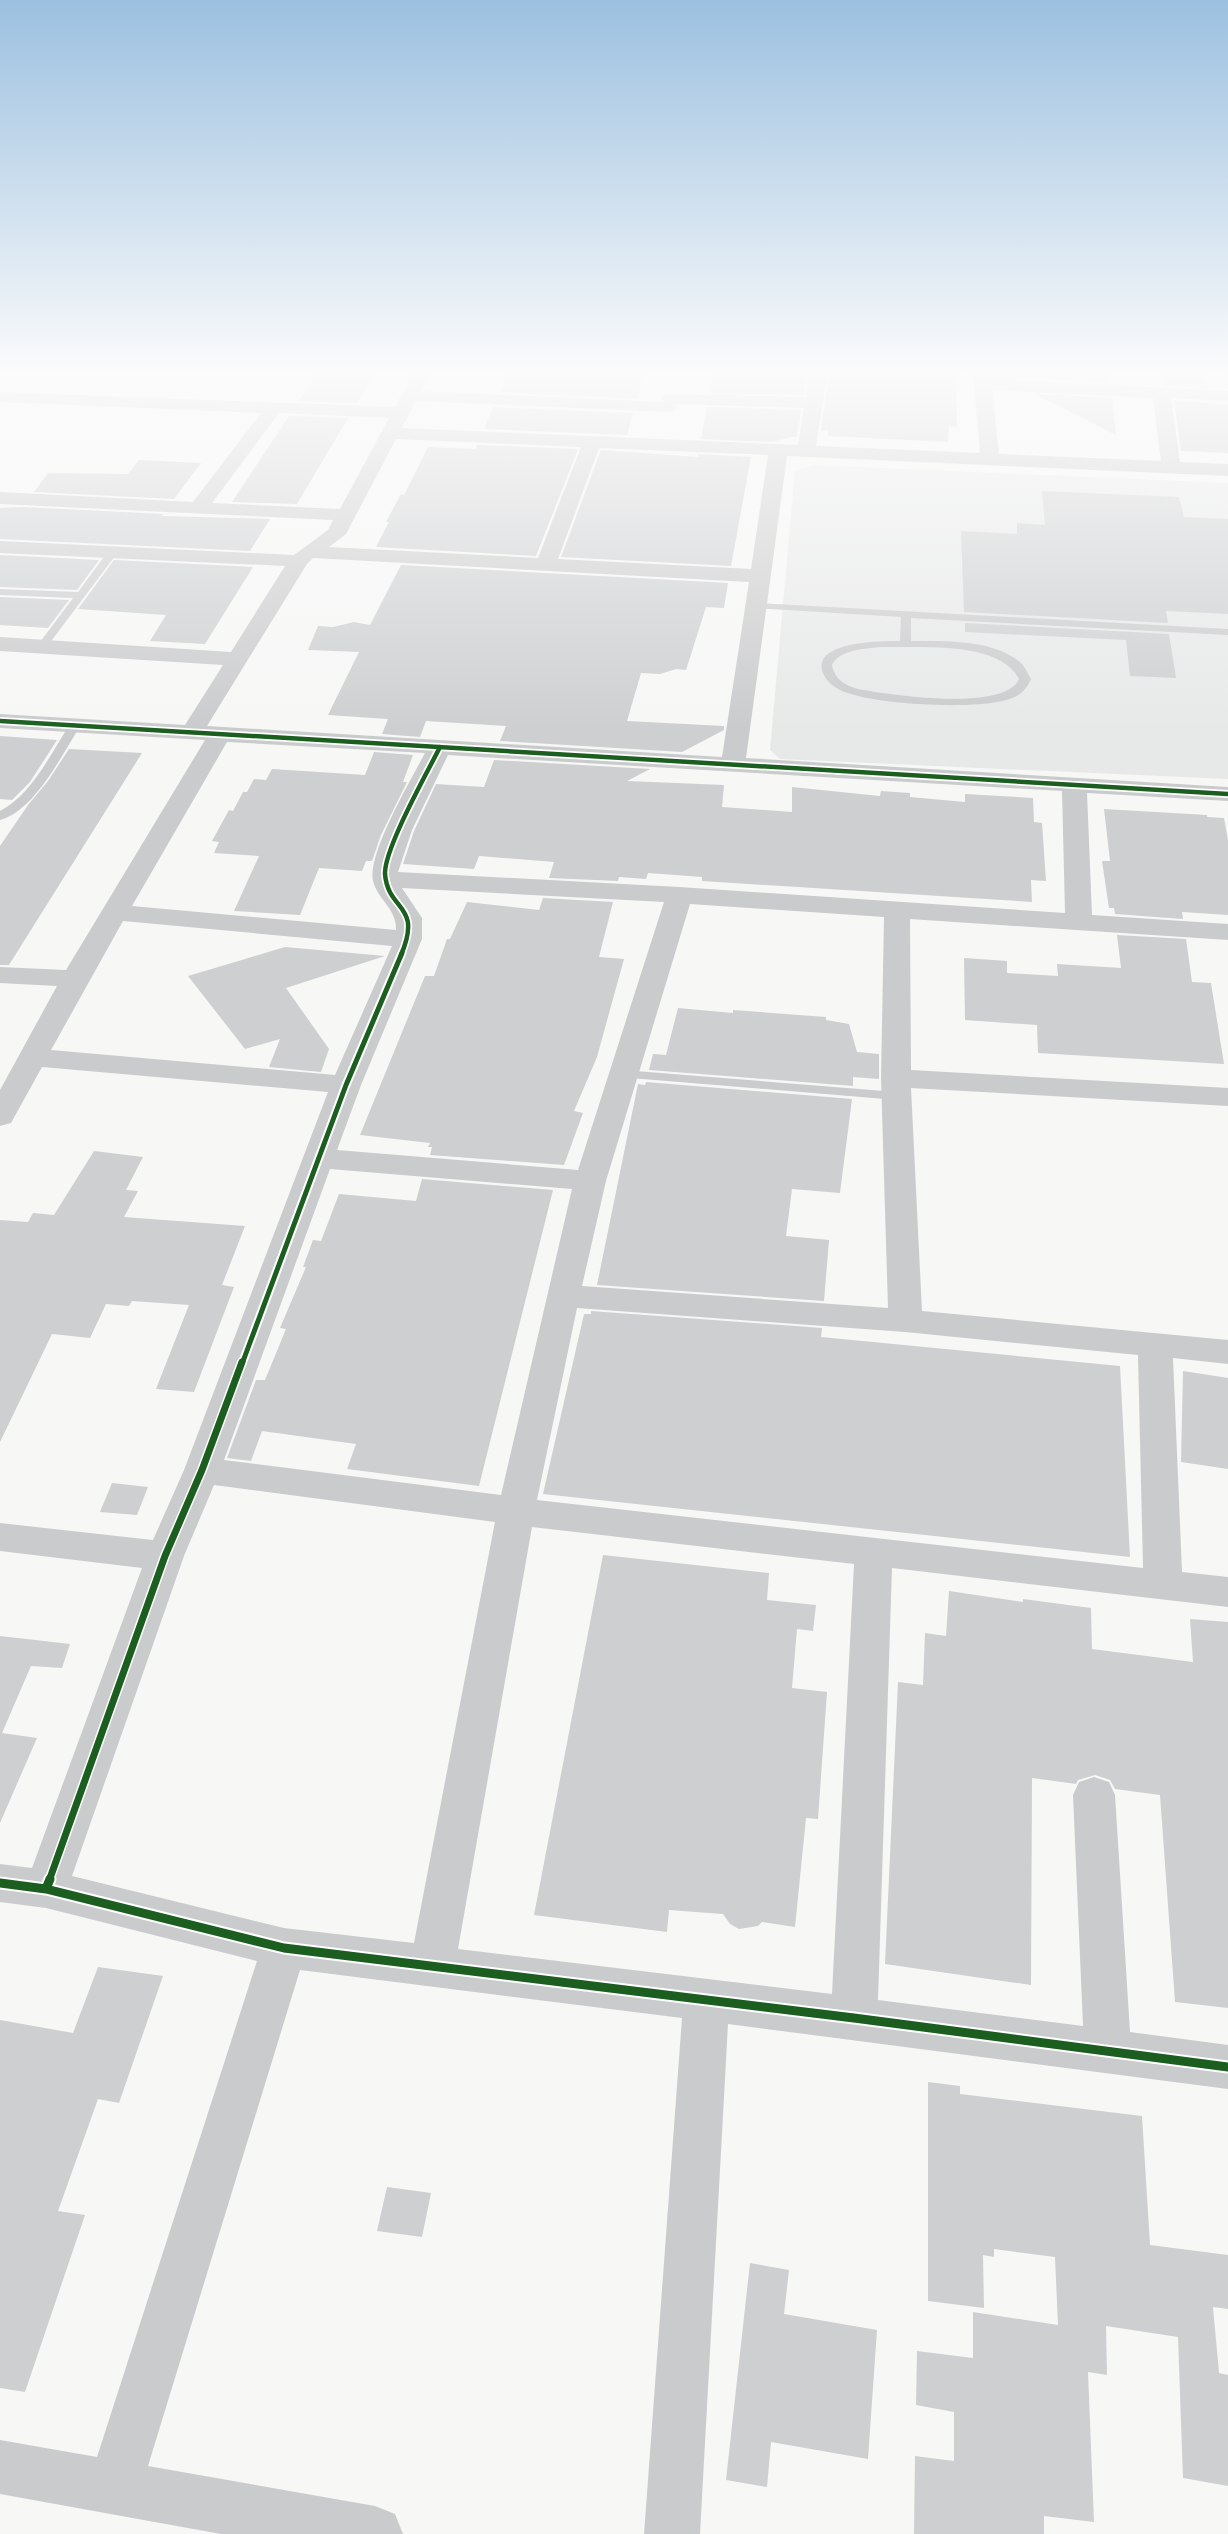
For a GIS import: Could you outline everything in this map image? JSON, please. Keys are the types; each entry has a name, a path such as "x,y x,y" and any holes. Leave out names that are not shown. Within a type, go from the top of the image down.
{"street":[{"path":"198,508 209,493"},
{"path":"192,732 236,658 304,557 332,538 359,493"},
{"path":"546,565 573,493"},
{"path":"733,764 772,493"},
{"path":"0,498 347,515"},
{"path":"0,547 546,565 760,576"},
{"path":"0,644 236,658"},
{"path":"0,721 1228,794"},
{"path":"0,1117 75,979 220,734"},
{"path":"46,1889 165,1556 202,1470 346,1086 408,939 410,919 394,897 386,879 388,857 440,747"},
{"path":"1074,785 1079,922"},
{"path":"386,879 679,895 1228,932"},
{"path":"432,1966 516,1511 563,1296 590,1181 679,895"},
{"path":"897,909 896,1087 905,1321"},
{"path":"114,912 408,939"},
{"path":"0,975 75,979"},
{"path":"34,1057 346,1086"},
{"path":"896,1087 1228,1097"},
{"path":"319,1158 590,1181"},
{"path":"563,1296 905,1321 1228,1352"},
{"path":"1155,1345 1163,1584"},
{"path":"202,1470 516,1511 1228,1592"},
{"path":"0,1537 165,1556"},
{"path":"854,2018 874,1552"},
{"path":"1094,1795 1108,2051"},
{"path":"0,1883 46,1889 284,1948 854,2018 1228,2067"},
{"path":"114,2488 284,1948"},
{"path":"672,2534 706,2001"},
{"path":"0,2467 375,2534"}],"lane":[{"path":"42,646 113,552"},
{"path":"0,592 80,595"},
{"path":"756,606 1228,632"},
{"path":"905,645 906,613"},
{"path":"881,644 905,645 987,651 1005,657 1019,666 1024,679 1016,692 980,702 873,696 858,693 835,682 826,669 832,656 852,647 881,644"},
{"path":"0,816 19,806 75,725"},
{"path":"623,1074 896,1087"}],"shaded area":[{"path":"793,493 1228,493 1228,779 780,759 770,750"}],"building":[{"path":"59,493 178,493 174,499"},
{"path":"238,493 303,493 297,504 232,502"},
{"path":"561,493 536,556 376,547 401,494"},
{"path":"585,493 744,493 731,566 561,557"},
{"path":"1042,493 1179,497 1184,517 1228,519 1228,614 1166,611 1168,623 964,612 961,531 1017,534 1017,523 1045,525"},
{"path":"22,507 163,514 162,516 270,519 250,551 0,539 0,508"},
{"path":"0,555 99,560 77,590 0,587"},
{"path":"114,560 253,567 205,644 150,641 166,615 78,609"},
{"path":"401,565 728,583 724,608 706,607 686,670 676,669 660,674 641,673 627,721 724,726 724,730 682,752 500,741 506,726 426,721 420,737 382,734 388,719 328,715 359,652 308,650 318,626 333,627 354,622 370,625"},
{"path":"0,597 69,600 48,628 0,625"},
{"path":"965,623 1169,634 1176,678 1130,676 1126,640 965,632"},
{"path":"0,736 57,740 30,782 12,800 0,799"},
{"path":"69,749 142,753 9,965 0,965 0,846"},
{"path":"374,752 413,755 403,782 407,782 381,835 372,861 366,861 362,871 319,868 300,915 234,911 259,856 214,853 219,842 212,841 229,810 233,811 243,792 247,792 254,779 266,780 272,769 365,775"},
{"path":"494,760 650,769 627,781 724,785 722,807 792,812 792,787 880,796 881,791 910,793 910,797 965,802 965,794 1033,798 1034,822 1042,823 1046,881 1031,880 1032,902 702,881 702,877 648,873 646,879 619,877 618,881 549,878 554,862 479,856 474,869 403,864 414,831 436,784 484,787"},
{"path":"1104,809 1224,818 1228,840 1228,915 1182,912 1183,919 1115,914 1114,908 1109,908 1102,861 1110,861"},
{"path":"543,898 613,902 599,957 624,959 597,1057 574,1111 583,1113 564,1165 430,1155 432,1147 428,1147 430,1143 360,1135 425,976 434,976 447,939 450,939 467,902 539,910"},
{"path":"1117,935 1186,939 1192,982 1211,983 1224,1064 1038,1053 1037,1025 965,1020 964,958 1007,961 1007,973 1058,976 1057,964 1121,968"},
{"path":"285,947 385,956 286,988 329,1049 321,1072 269,1067 280,1039 245,1049 188,976"},
{"path":"678,1008 826,1017 826,1020 849,1024 857,1052 879,1054 879,1079 853,1077 853,1086 649,1070 653,1054 666,1055"},
{"path":"646,1082 852,1099 840,1193 792,1189 786,1236 829,1240 824,1301 597,1285 638,1084 645,1085"},
{"path":"94,1151 143,1157 126,1190 138,1191 124,1217 245,1226 222,1285 234,1287 194,1392 156,1389 189,1305 132,1301 129,1306 106,1304 90,1338 52,1334 0,1442 0,1220 28,1222 33,1213 54,1215"},
{"path":"422,1179 553,1190 479,1486 347,1469 356,1444 262,1431 251,1461 227,1458 256,1380 265,1380 286,1329 280,1328 306,1267 303,1267 313,1240 321,1241 339,1194 416,1201"},
{"path":"591,1311 822,1328 821,1337 1120,1366 1130,1557 543,1494 584,1314 591,1314"},
{"path":"1183,1371 1228,1378 1228,1469 1181,1462"},
{"path":"112,1483 148,1487 137,1515 100,1512"},
{"path":"603,1555 769,1573 767,1600 816,1605 813,1631 797,1629 792,1688 827,1692 818,1819 806,1818 795,1927 762,1922 758,1926 739,1929 730,1924 723,1914 669,1910 667,1932 534,1915"},
{"path":"949,1591 1023,1602 1023,1599 1091,1608 1092,1649 1193,1662 1190,1619 1228,1622 1228,2008 1175,2002 1160,1795 1115,1789 1110,1780 1095,1775 1078,1780 1076,1784 1032,1778 1031,1985 885,1964 898,1682 923,1685 925,1633 946,1636"},
{"path":"0,1636 70,1644 62,1668 31,1666 2,1733 37,1738 0,1823"},
{"path":"98,1967 163,1976 119,2103 98,2099 58,2211 85,2215 25,2392 0,2388 0,2020 73,2033"},
{"path":"928,2082 960,2086 960,2094 1142,2116 1150,2245 1228,2255 1228,2309 1213,2307 1219,2373 1228,2375 1228,2486 1183,2478 1178,2337 1106,2326 1107,2375 1088,2372 1094,2522 1044,2516 1044,2534 914,2534 915,2456 954,2461 954,2412 916,2405 917,2351 973,2358 973,2312 1058,2325 1055,2257 994,2249 994,2257 983,2255 984,2308 928,2301"},
{"path":"387,2187 431,2193 422,2237 377,2231"},
{"path":"750,2263 789,2270 784,2314 877,2330 868,2459 771,2442 767,2487 726,2480"}],"cycle path":[{"path":"0,721 1228,794"},
{"path":"46,1889 165,1556 202,1470 346,1085 408,939 410,927 408,918 391,891 385,873 399,830 440,747"},
{"path":"0,1883 46,1889 284,1948 854,2018 1228,2067"}]}
